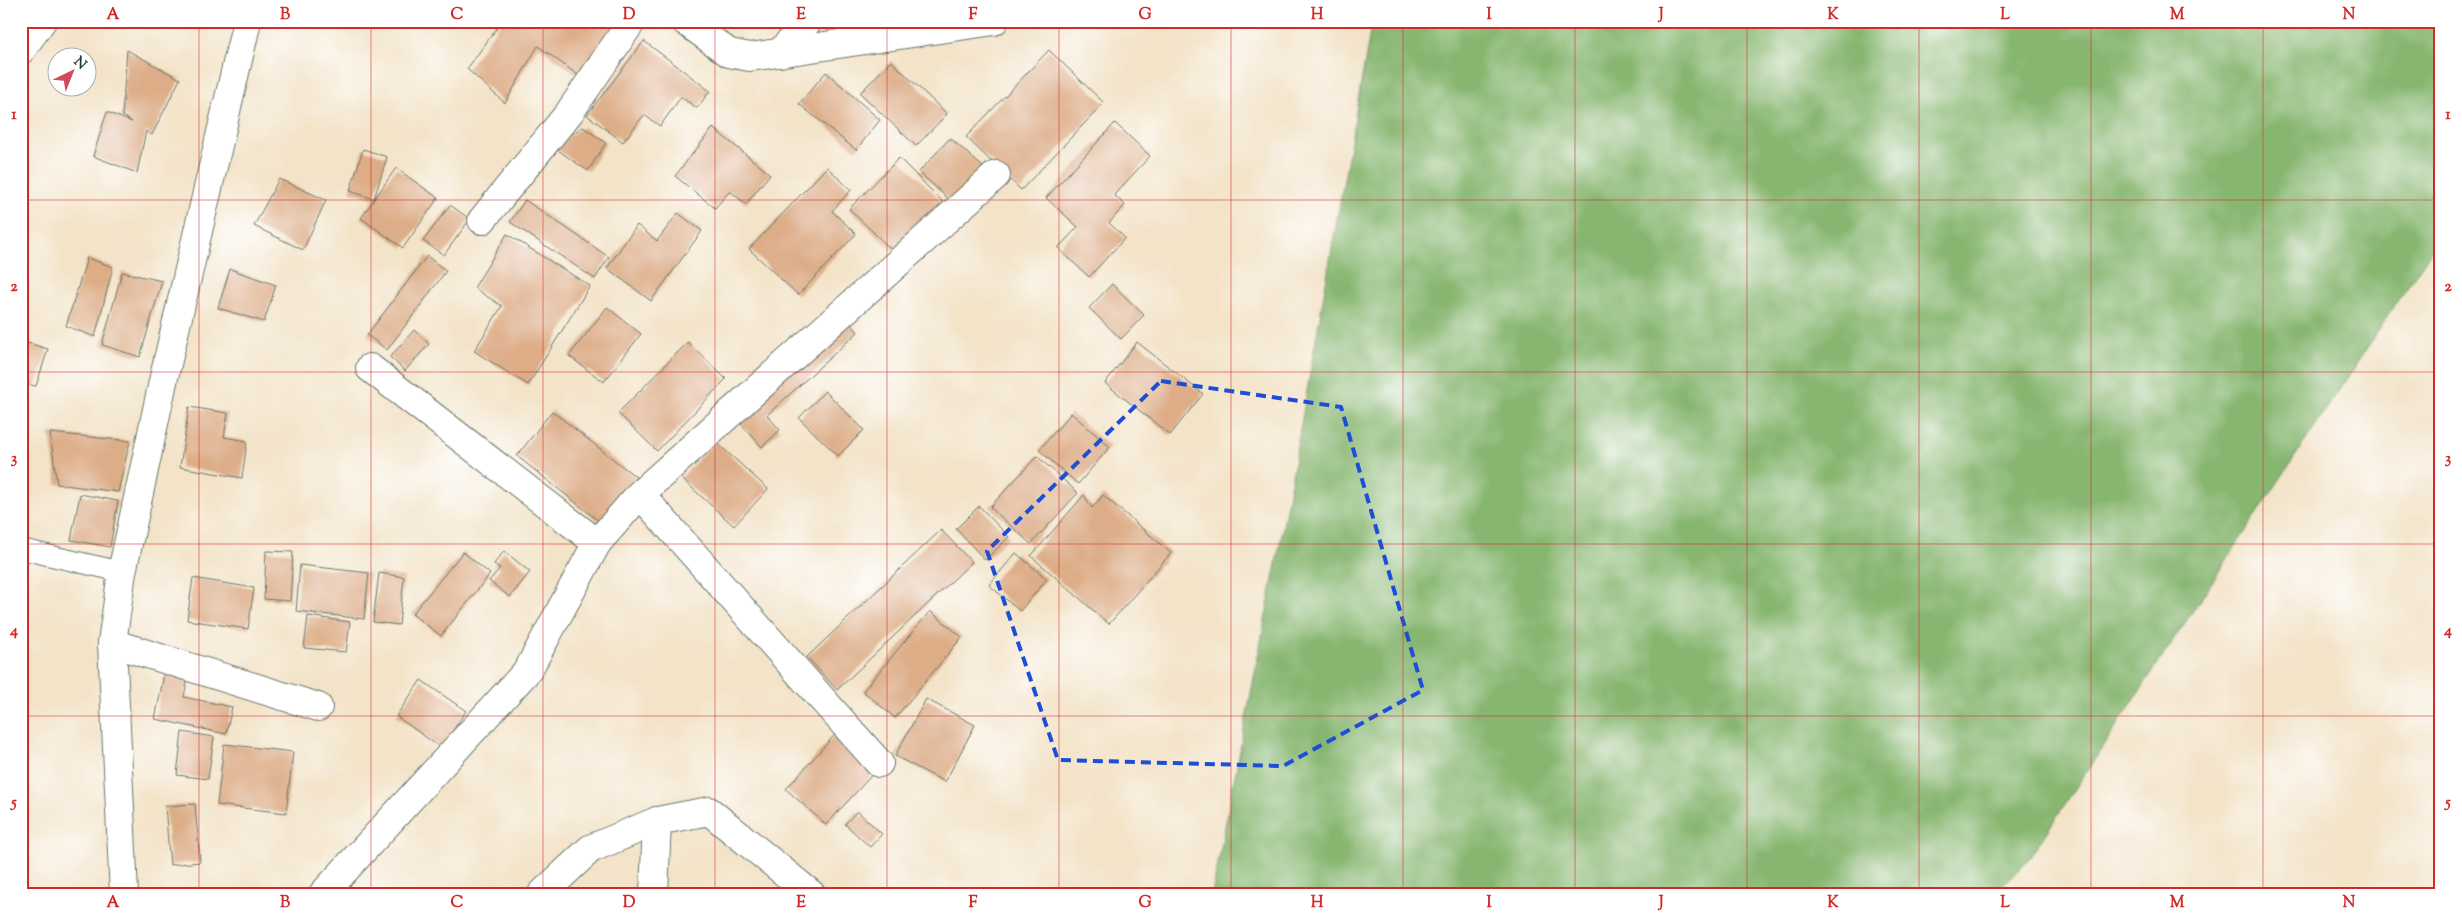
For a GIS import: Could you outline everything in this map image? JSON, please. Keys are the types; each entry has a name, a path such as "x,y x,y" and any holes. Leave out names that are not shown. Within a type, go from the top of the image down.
{"street":[{"path":"21,50 42,21"},
{"path":"124,894 112,643 122,572 164,377 247,21"},
{"path":"482,220 569,114 632,21"},
{"path":"685,21 729,53 750,57 994,21"},
{"path":"780,53 808,21"},
{"path":"323,894 528,670 597,543 640,494 996,175"},
{"path":"370,368 597,543"},
{"path":"640,494 879,763"},
{"path":"112,643 318,707"},
{"path":"542,894 590,849 657,821 709,811 811,894"},
{"path":"654,894 657,821"}],"lane":[{"path":"21,549 122,572"}],"highlighted area":[{"path":"1161,381 1341,407 1423,690 1283,766 1058,760 987,551"}],"green space":[{"path":"1372,21 2441,21 2441,236 2026,863 1993,894 1212,894 1281,538"}],"building":[{"path":"502,21 608,21 617,28 582,78 538,46 505,103 467,69"},
{"path":"724,21 737,21 731,28"},
{"path":"644,41 710,91 697,108 681,97 660,126 644,115 623,142 587,115"},
{"path":"127,50 180,79 152,135 146,131 137,173 93,156 107,112 132,122 122,115"},
{"path":"1049,50 1104,103 1021,190 966,137"},
{"path":"891,61 947,114 916,146 860,93"},
{"path":"826,72 880,120 856,150 799,104"},
{"path":"1115,123 1150,156 1114,195 1125,205 1109,223 1125,238 1089,277 1058,248 1078,227 1046,198"},
{"path":"583,127 606,143 588,171 552,146"},
{"path":"713,128 770,174 746,204 730,191 715,208 675,176"},
{"path":"950,138 985,169 953,203 919,172"},
{"path":"363,149 387,157 374,199 350,191"},
{"path":"899,158 946,205 897,255 849,209"},
{"path":"827,167 851,190 832,211 856,234 798,295 749,249"},
{"path":"396,168 438,198 403,248 361,218"},
{"path":"279,179 326,200 303,250 254,226"},
{"path":"525,200 609,257 595,279 510,222"},
{"path":"450,205 470,219 444,255 423,241"},
{"path":"678,213 702,231 651,301 607,268 637,225 657,241"},
{"path":"507,234 590,286 528,385 474,351 502,306 474,288"},
{"path":"427,256 446,271 387,350 367,335"},
{"path":"87,258 113,267 95,337 66,326"},
{"path":"230,269 276,285 264,322 218,308"},
{"path":"122,272 162,281 140,357 102,345"},
{"path":"1112,284 1144,315 1121,339 1089,308"},
{"path":"607,307 641,334 604,382 569,356"},
{"path":"843,315 858,332 767,415 780,430 762,447 733,415"},
{"path":"414,330 429,344 405,371 390,357"},
{"path":"21,341 48,349 36,386 21,384"},
{"path":"688,342 726,379 657,451 618,413"},
{"path":"1137,342 1203,394 1170,435 1105,383"},
{"path":"825,391 864,430 838,456 799,418"},
{"path":"189,407 228,413 224,437 247,441 242,478 180,467"},
{"path":"552,411 636,477 600,522 517,456"},
{"path":"1071,413 1110,447 1078,484 1039,450"},
{"path":"50,433 130,441 118,492 57,484"},
{"path":"715,441 768,489 734,526 681,478"},
{"path":"1037,456 1078,493 1031,544 990,507"},
{"path":"21,480 26,481 22,499 21,499"},
{"path":"80,494 118,501 110,547 71,540"},
{"path":"1084,495 1092,508 1103,495 1171,553 1109,624 1031,556"},
{"path":"979,506 1009,537 985,560 956,529"},
{"path":"941,530 972,562 837,690 807,657"},
{"path":"266,551 293,552 290,601 264,599"},
{"path":"504,551 530,572 510,597 489,581 500,568 494,564"},
{"path":"463,552 490,574 441,636 412,614"},
{"path":"1016,553 1047,579 1020,611 989,585"},
{"path":"300,565 369,573 364,619 296,611"},
{"path":"379,573 404,577 399,625 373,622"},
{"path":"193,578 254,588 248,629 187,620"},
{"path":"930,611 962,637 895,718 863,691"},
{"path":"308,616 350,622 346,652 304,648"},
{"path":"166,665 189,670 184,697 232,707 226,734 155,719"},
{"path":"421,680 466,711 441,748 396,716"},
{"path":"926,699 975,725 945,782 895,756"},
{"path":"839,730 879,767 826,825 786,789"},
{"path":"182,732 214,737 208,779 177,775"},
{"path":"224,744 293,752 286,813 217,805"},
{"path":"195,804 200,862 170,865 165,806"},
{"path":"857,811 882,834 870,847 845,824"}]}
